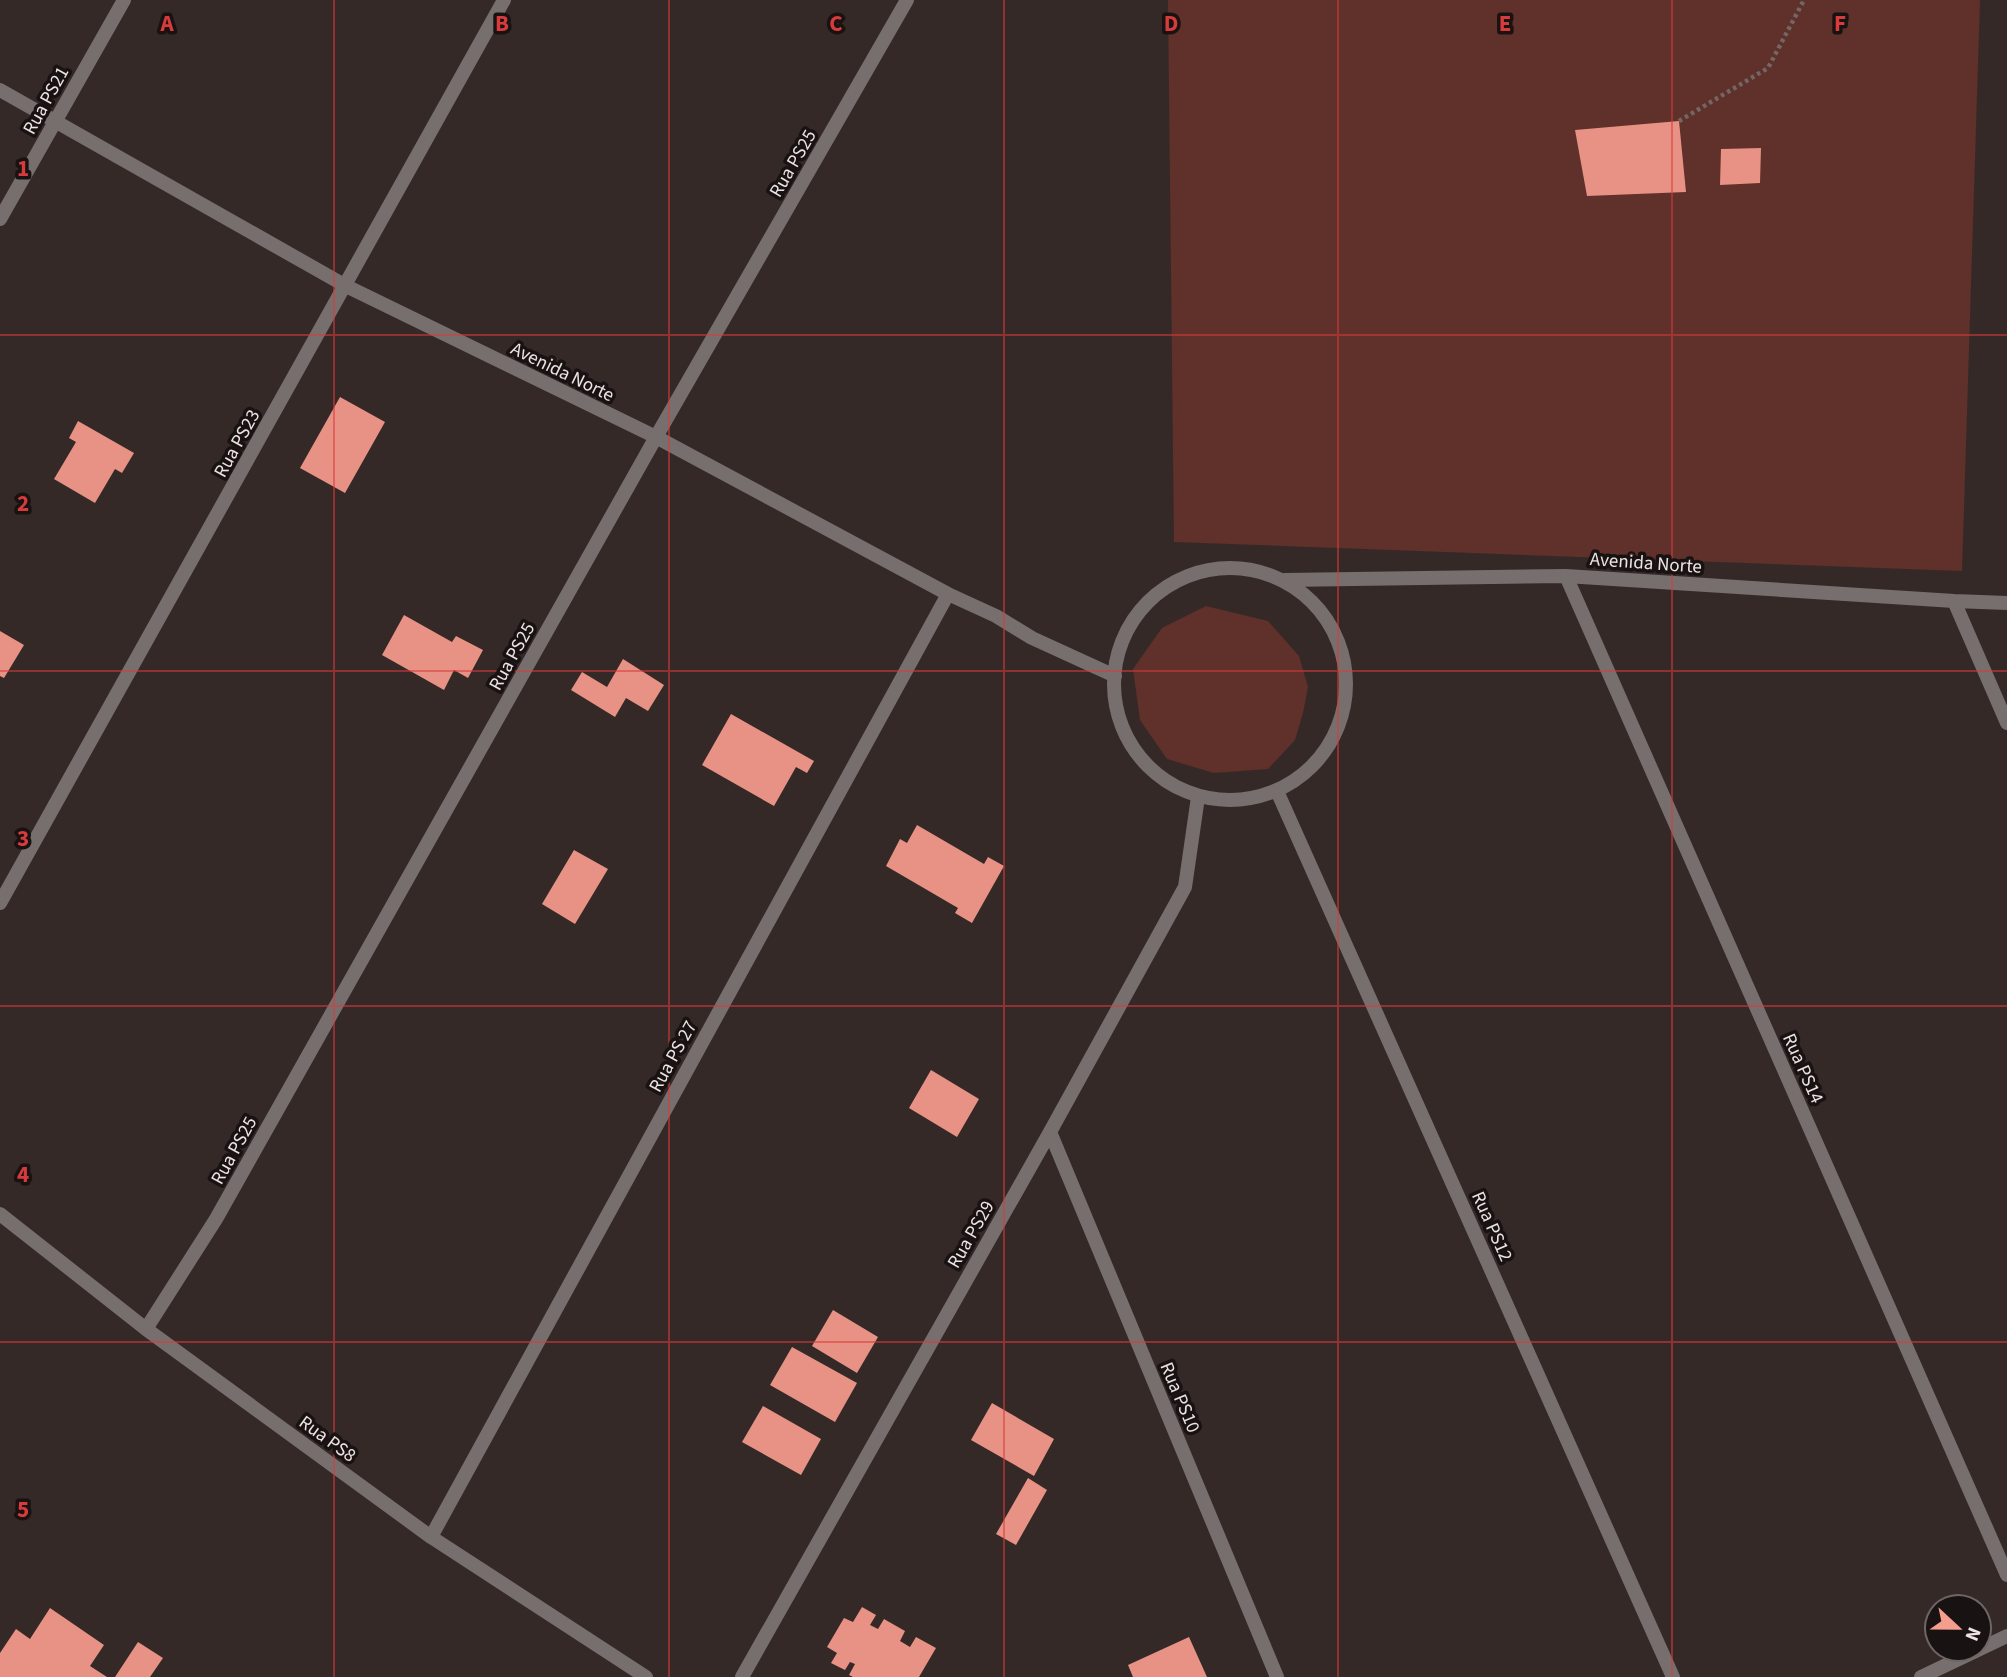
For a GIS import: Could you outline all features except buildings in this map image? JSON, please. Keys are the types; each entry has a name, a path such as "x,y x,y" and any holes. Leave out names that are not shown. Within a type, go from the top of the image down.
{"street":[{"name":"Rua PS21","path":"0,219 124,0"},
{"name":"Rua PS23","path":"0,903 504,0"},
{"name":"Rua PS25","path":"146,1329 223,1207 656,438 908,0"},
{"name":"Avenida Norte","path":"0,90 346,286 656,438 948,594 996,616 1032,638 1115,676"},
{"path":"1219,567 1256,569 1282,580 1290,583 1319,607 1339,640 1347,678 1342,717 1326,751 1298,779 1277,791 1231,801 1198,797 1167,783 1141,761 1122,732 1114,699 1115,661 1128,626 1151,597 1183,576 1219,567"},
{"name":"Avenida Norte","path":"1282,580 1566,576 2007,603"},
{"name":"Rua PS14","path":"1566,576 2007,1575"},
{"name":"Rua PS 27","path":"431,1537 948,594"},
{"path":"1954,601 2007,723"},
{"name":"Rua PS12","path":"1277,791 1673,1677"},
{"name":"Rua PS29","path":"741,1677 1050,1132 1185,887 1198,797"},
{"name":"Rua PS10","path":"1050,1132 1276,1677"},
{"name":"Rua PS8","path":"0,1214 146,1329 431,1537 646,1677"},
{"path":"1921,1677 2007,1636"}],"path":[{"path":"1679,121 1768,68 1804,0"}],"shaded area":[{"path":"1168,0 1980,0 1962,571 1174,542"},
{"path":"1206,606 1268,621 1299,656 1308,687 1303,713 1295,740 1268,769 1214,773 1167,759 1140,720 1133,669 1162,628"}]}
